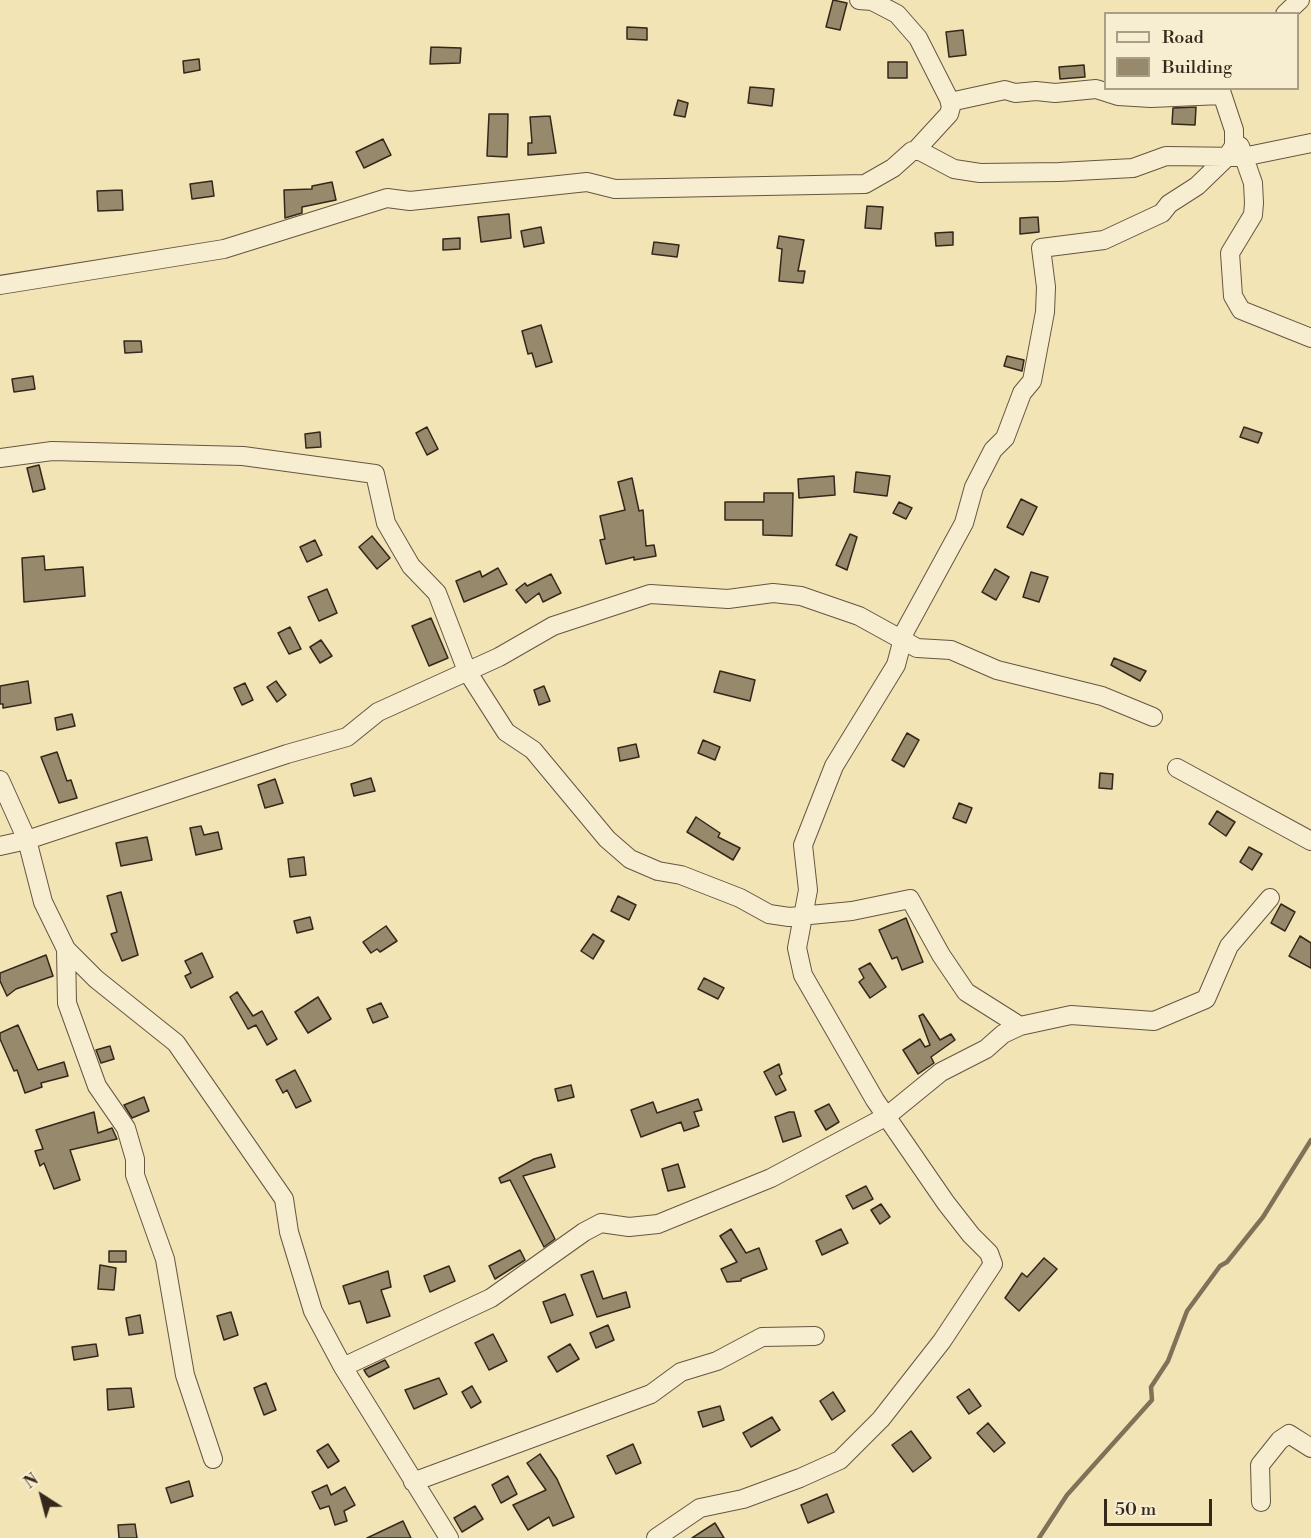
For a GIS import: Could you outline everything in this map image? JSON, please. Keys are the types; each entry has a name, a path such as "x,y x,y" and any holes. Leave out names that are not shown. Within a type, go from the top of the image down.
{"street":[{"path":"0,285 224,249 387,198 410,201 587,182 615,189 865,184 915,151 949,114 950,102 939,75 918,38 897,14 872,1 859,0"},
{"path":"1287,12 1300,0"},
{"path":"950,102 1005,90 1015,93 1036,91 1055,93 1096,88 1118,96 1151,98 1221,92 1234,130 1234,157 1253,183 1252,215 1230,253 1233,296 1241,310 1311,338"},
{"path":"915,151 954,169 980,173 1133,168 1166,156 1234,157 1311,143"},
{"path":"656,1538 700,1508 743,1499 840,1460 881,1419 942,1341 993,1264 989,1253 971,1235 946,1203 887,1116 803,975 797,948 808,890 803,845 834,766 896,664 903,640 919,603 964,523 974,487 993,450 1005,438 1022,393 1032,381 1045,312 1046,287 1041,248 1104,240 1149,219 1234,157"},
{"path":"0,458 52,451 243,456 375,474 386,523 411,566 437,593 467,670 506,732 533,750 607,839 630,859 658,871 681,875 740,898 769,914 803,915 852,911 910,899 941,955 966,992 1020,1026"},
{"path":"0,846 27,840 287,754 347,737 378,712 499,657 553,626 650,594 728,599 773,593 801,596 859,616 916,648 951,650 1023,678 1102,696 1153,717"},
{"path":"1177,768 1311,841"},
{"path":"0,780 27,840 42,902 66,949 96,979 176,1043 284,1199 289,1232 313,1311 343,1367 449,1538"},
{"path":"343,1367 491,1298 601,1223 629,1227 658,1224 771,1178 887,1116 941,1072 986,1049 1003,1034 1020,1026 1071,1014 1154,1021 1206,999 1229,946 1270,898"},
{"path":"66,949 67,1003 98,1086 126,1128 135,1159 135,1175 165,1259 185,1375 213,1459"},
{"path":"413,1482 651,1394 681,1372 717,1361 762,1336 815,1336"},
{"path":"1261,1502 1260,1465 1280,1440 1289,1434 1311,1448"}],"building":[{"path":"833,0 847,3 840,30 826,27"},
{"path":"627,27 647,28 647,40 627,39"},
{"path":"963,30 966,55 949,57 946,32"},
{"path":"431,47 461,48 460,63 430,64"},
{"path":"199,59 200,70 184,73 183,61"},
{"path":"888,62 907,62 907,78 888,78"},
{"path":"1084,65 1085,77 1060,79 1059,67"},
{"path":"750,87 774,89 772,106 748,103"},
{"path":"678,100 688,103 685,117 674,115"},
{"path":"1196,107 1195,125 1172,124 1173,108"},
{"path":"489,114 508,114 507,157 487,156"},
{"path":"550,116 556,153 528,155 528,143 532,143 530,117"},
{"path":"383,139 391,155 364,168 356,152"},
{"path":"212,181 214,196 192,199 190,184"},
{"path":"332,182 336,200 302,207 302,213 285,218 284,190 312,189 312,186"},
{"path":"122,190 123,210 98,211 97,191"},
{"path":"867,206 883,207 881,229 865,228"},
{"path":"509,214 511,238 481,242 478,217"},
{"path":"1038,217 1039,232 1020,234 1020,218"},
{"path":"541,227 544,243 524,247 521,231"},
{"path":"953,232 953,245 936,246 935,233"},
{"path":"779,236 804,240 798,271 805,271 803,283 779,281 782,249 777,248"},
{"path":"460,238 460,249 443,250 443,239"},
{"path":"654,242 679,245 677,257 652,254"},
{"path":"541,325 552,362 536,367 532,353 528,354 522,331"},
{"path":"124,341 141,341 142,352 125,353"},
{"path":"1007,356 1024,360 1022,371 1004,366"},
{"path":"33,376 35,389 14,392 12,379"},
{"path":"427,427 438,449 427,455 416,433"},
{"path":"1244,427 1262,433 1258,443 1240,437"},
{"path":"320,432 321,447 306,448 305,434"},
{"path":"39,465 45,489 33,492 27,468"},
{"path":"856,472 890,476 887,496 854,492"},
{"path":"834,476 835,495 799,498 798,479"},
{"path":"632,478 639,511 643,510 646,546 654,545 656,556 634,560 634,557 606,564 600,540 605,539 600,516 625,510 618,482"},
{"path":"764,493 793,493 792,536 763,535 763,520 725,520 725,502 764,502"},
{"path":"1021,499 1037,507 1023,535 1007,527"},
{"path":"899,502 912,508 906,519 893,513"},
{"path":"850,534 857,537 847,570 836,565"},
{"path":"372,536 390,558 377,569 359,547"},
{"path":"315,540 322,555 307,562 300,547"},
{"path":"44,556 45,570 83,567 85,596 24,602 22,558"},
{"path":"498,568 507,584 464,602 456,581 480,571 482,577"},
{"path":"995,569 1009,577 996,600 982,592"},
{"path":"1031,572 1048,577 1039,602 1023,597"},
{"path":"551,574 561,593 543,602 539,593 526,603 516,590 525,583 527,586"},
{"path":"327,589 337,613 319,621 308,597"},
{"path":"431,618 448,658 429,666 412,626"},
{"path":"290,627 301,649 289,654 278,633"},
{"path":"321,640 332,656 320,663 310,647"},
{"path":"1114,658 1146,671 1140,681 1111,665"},
{"path":"720,671 755,680 750,701 714,692"},
{"path":"28,681 31,703 3,708 3,704 0,704 0,686"},
{"path":"276,681 286,695 277,702 267,687"},
{"path":"245,683 253,700 242,705 234,688"},
{"path":"544,686 550,701 539,705 534,690"},
{"path":"72,714 75,726 57,730 55,718"},
{"path":"907,733 919,740 904,767 892,760"},
{"path":"703,740 720,747 715,760 698,753"},
{"path":"636,744 639,757 620,761 618,748"},
{"path":"57,752 67,781 71,780 77,798 59,803 41,757"},
{"path":"1100,773 1113,774 1112,789 1099,788"},
{"path":"371,778 375,791 354,796 351,784"},
{"path":"275,779 283,803 265,808 258,785"},
{"path":"959,803 972,808 966,823 953,818"},
{"path":"1217,811 1235,822 1226,836 1209,824"},
{"path":"696,817 720,833 718,837 740,848 733,860 687,832"},
{"path":"201,826 204,835 218,832 222,849 196,855 190,828"},
{"path":"147,837 152,860 121,866 116,843"},
{"path":"1249,847 1262,854 1252,870 1240,862"},
{"path":"304,857 306,875 290,877 288,859"},
{"path":"121,892 138,955 122,961 111,934 117,932 107,896"},
{"path":"618,896 636,905 629,920 611,911"},
{"path":"1281,904 1295,912 1285,931 1271,923"},
{"path":"310,917 313,929 297,933 294,921"},
{"path":"906,918 923,962 902,970 897,957 892,959 879,930"},
{"path":"386,926 397,941 380,952 377,949 371,953 363,942"},
{"path":"593,934 604,941 593,959 581,951"},
{"path":"1300,936 1311,943 1311,968 1289,956"},
{"path":"202,953 213,977 191,988 185,976 191,973 185,961"},
{"path":"46,955 53,976 16,989 7,996 0,981 0,973"},
{"path":"870,963 886,987 870,998 859,982 864,978 859,969"},
{"path":"704,978 724,988 718,999 698,989"},
{"path":"237,992 253,1016 262,1011 277,1039 267,1045 256,1025 248,1029 230,997"},
{"path":"318,997 331,1019 308,1033 295,1012"},
{"path":"381,1003 388,1017 373,1023 367,1009"},
{"path":"923,1014 940,1040 951,1034 955,1040 931,1057 934,1063 918,1074 903,1050 920,1039 925,1047 930,1045 919,1016"},
{"path":"18,1025 38,1070 64,1062 68,1076 41,1083 42,1087 25,1093 17,1070 14,1071 0,1039 0,1033"},
{"path":"110,1046 114,1059 101,1063 96,1050"},
{"path":"779,1064 782,1074 779,1076 786,1090 776,1095 764,1072"},
{"path":"295,1070 311,1101 296,1108 287,1090 283,1093 276,1080"},
{"path":"571,1085 574,1097 558,1101 555,1089"},
{"path":"144,1097 149,1111 132,1118 124,1105"},
{"path":"698,1099 702,1110 694,1112 699,1126 684,1131 681,1122 641,1137 631,1110 653,1102 657,1113"},
{"path":"829,1104 839,1122 826,1130 815,1111"},
{"path":"94,1112 98,1133 112,1128 117,1139 70,1150 80,1180 54,1189 44,1163 40,1166 35,1151 43,1149 36,1130"},
{"path":"794,1112 801,1136 783,1142 775,1117"},
{"path":"551,1154 555,1167 523,1176 555,1239 544,1247 510,1180 501,1183 499,1178 534,1159"},
{"path":"678,1164 685,1187 668,1191 662,1169"},
{"path":"866,1186 873,1199 853,1209 846,1196"},
{"path":"881,1204 890,1217 880,1224 871,1210"},
{"path":"731,1229 746,1253 759,1248 767,1269 741,1279 741,1281 727,1282 721,1269 737,1262 720,1236"},
{"path":"841,1229 848,1243 822,1255 816,1241"},
{"path":"520,1250 525,1260 495,1279 489,1266"},
{"path":"109,1251 126,1251 126,1262 109,1262"},
{"path":"1044,1258 1057,1269 1019,1311 1005,1298 1022,1273 1027,1277"},
{"path":"100,1265 116,1268 114,1290 98,1289"},
{"path":"449,1266 455,1281 430,1292 424,1276"},
{"path":"388,1271 391,1287 381,1290 390,1316 367,1323 360,1301 349,1304 343,1286"},
{"path":"593,1271 603,1299 626,1292 630,1307 597,1317 581,1275"},
{"path":"565,1294 573,1315 551,1323 543,1302"},
{"path":"231,1312 238,1335 224,1340 217,1316"},
{"path":"140,1315 143,1333 129,1335 126,1318"},
{"path":"608,1325 614,1340 596,1348 590,1333"},
{"path":"493,1334 507,1361 489,1370 475,1343"},
{"path":"96,1344 98,1356 74,1360 72,1347"},
{"path":"570,1344 579,1359 557,1372 548,1357"},
{"path":"385,1360 389,1367 369,1377 367,1375 364,1370"},
{"path":"439,1378 447,1394 414,1409 405,1390"},
{"path":"266,1383 276,1410 264,1415 254,1388"},
{"path":"472,1386 481,1402 471,1408 462,1392"},
{"path":"131,1388 134,1407 108,1410 107,1389"},
{"path":"969,1389 981,1406 969,1414 957,1397"},
{"path":"833,1392 845,1411 832,1420 820,1401"},
{"path":"720,1406 724,1420 703,1427 698,1412"},
{"path":"772,1417 780,1430 751,1447 743,1433"},
{"path":"988,1423 1005,1443 994,1452 977,1433"},
{"path":"911,1431 931,1458 913,1472 892,1445"},
{"path":"328,1444 339,1461 328,1468 317,1451"},
{"path":"633,1444 641,1463 616,1474 607,1456"},
{"path":"540,1454 557,1479 574,1517 553,1526 549,1517 528,1530 513,1505 546,1490 527,1463"},
{"path":"508,1476 517,1494 501,1503 492,1485"},
{"path":"189,1481 193,1496 171,1503 166,1488"},
{"path":"327,1485 331,1495 345,1487 355,1505 344,1511 347,1521 335,1525 329,1506 320,1509 312,1492"},
{"path":"827,1494 834,1512 808,1523 801,1505"},
{"path":"475,1506 483,1519 462,1532 454,1518"},
{"path":"403,1521 411,1538 367,1538"},
{"path":"715,1523 724,1538 692,1538"},
{"path":"135,1524 137,1538 119,1538 118,1525"}],"waterway":[{"path":"1039,1538 1067,1495 1152,1400 1151,1387 1168,1361 1187,1311 1220,1266 1227,1262 1263,1217 1311,1140"}]}
